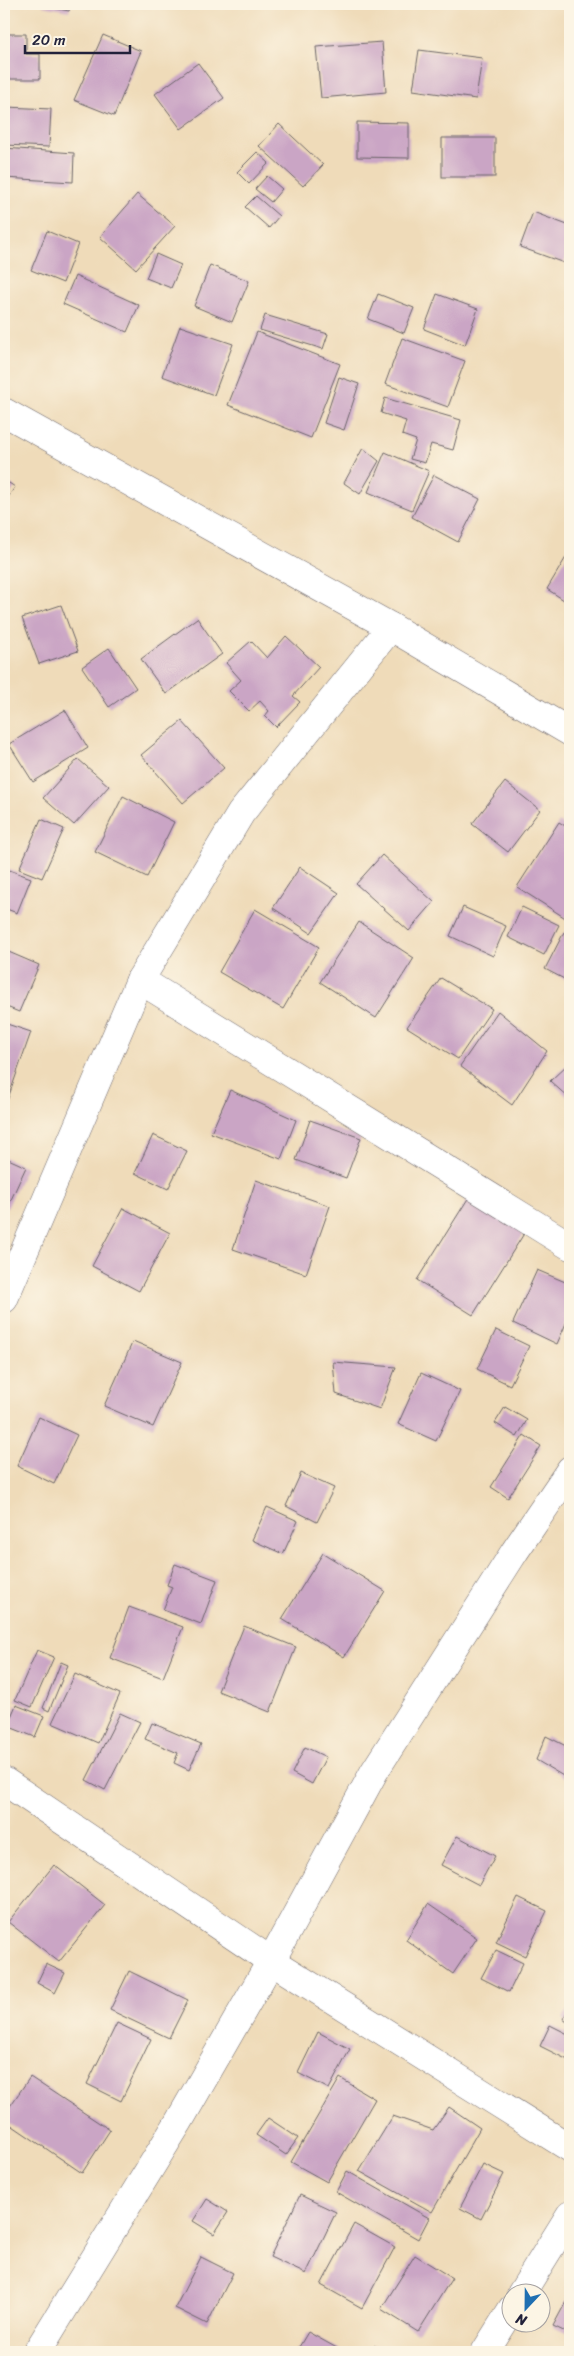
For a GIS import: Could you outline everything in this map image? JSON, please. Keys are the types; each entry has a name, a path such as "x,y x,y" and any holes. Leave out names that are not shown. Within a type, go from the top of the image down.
{"street":[{"path":"4,412 391,627 570,732"},
{"path":"4,1299 140,980 241,813 391,627"},
{"path":"140,980 570,1246"},
{"path":"37,2352 178,2123 271,1961 374,1772 515,1551 570,1470"},
{"path":"4,1781 271,1961 570,2148"},
{"path":"527,2284 570,2215"},
{"path":"485,2352 502,2325"}],"building":[{"path":"43,4 71,4 69,11 43,6"},
{"path":"4,34 26,34 26,54 40,54 40,79 4,79"},
{"path":"103,35 141,51 114,116 74,100"},
{"path":"382,42 386,92 321,98 316,47"},
{"path":"419,50 482,58 476,99 413,90"},
{"path":"198,63 224,98 181,129 155,94"},
{"path":"6,107 51,109 49,147 4,145"},
{"path":"357,122 409,123 409,158 357,157"},
{"path":"279,124 323,165 303,186 259,146"},
{"path":"442,138 495,138 495,177 442,177"},
{"path":"4,148 74,153 73,182 4,178"},
{"path":"257,152 269,163 249,184 237,172"},
{"path":"267,176 282,189 271,202 255,189"},
{"path":"137,194 175,226 136,269 100,237"},
{"path":"256,196 279,216 269,228 245,207"},
{"path":"533,212 570,226 570,247 564,263 520,247"},
{"path":"47,231 78,244 63,283 31,270"},
{"path":"156,254 181,265 171,288 146,278"},
{"path":"210,265 249,281 232,322 194,306"},
{"path":"75,276 139,305 127,332 63,304"},
{"path":"378,294 414,308 404,333 368,319"},
{"path":"437,294 478,309 465,345 424,329"},
{"path":"265,315 328,334 323,349 260,330"},
{"path":"180,326 233,344 214,395 162,376"},
{"path":"257,332 340,364 311,438 228,405"},
{"path":"402,338 465,361 448,407 385,384"},
{"path":"339,377 359,384 344,430 324,423"},
{"path":"385,398 461,420 453,450 431,444 425,463 410,459 416,440 402,435 406,421 381,413"},
{"path":"363,448 379,461 360,494 344,483"},
{"path":"385,452 429,471 412,510 368,492"},
{"path":"434,475 480,499 458,542 412,517"},
{"path":"6,481 15,487 4,503 4,485"},
{"path":"568,554 570,555 570,604 547,589"},
{"path":"61,605 78,651 39,664 22,618"},
{"path":"197,618 222,654 166,694 141,659"},
{"path":"286,636 319,667 293,696 300,702 276,727 265,716 269,711 260,701 249,711 229,691 241,680 226,663 251,641 267,658"},
{"path":"109,648 136,688 109,707 82,667"},
{"path":"65,710 88,748 33,782 9,744"},
{"path":"182,721 224,768 183,803 141,755"},
{"path":"78,759 109,786 74,825 43,798"},
{"path":"505,782 540,810 508,852 472,824"},
{"path":"123,796 174,822 147,877 95,852"},
{"path":"41,819 64,829 42,878 19,869"},
{"path":"559,822 570,829 570,921 517,887"},
{"path":"382,855 434,902 409,931 356,884"},
{"path":"300,867 339,893 311,933 273,908"},
{"path":"4,868 31,878 17,913 4,908"},
{"path":"463,907 506,926 493,956 450,936"},
{"path":"522,907 559,925 544,955 508,937"},
{"path":"255,909 319,947 283,1009 219,972"},
{"path":"359,922 414,958 376,1018 320,982"},
{"path":"564,932 570,935 570,982 545,969"},
{"path":"4,950 39,965 19,1012 4,1006"},
{"path":"441,978 492,1009 458,1059 407,1027"},
{"path":"498,1011 547,1051 512,1105 460,1066"},
{"path":"4,1023 31,1032 6,1104 4,1104"},
{"path":"570,1062 570,1099 550,1081"},
{"path":"230,1090 296,1120 281,1159 211,1133"},
{"path":"310,1120 361,1138 346,1178 296,1160"},
{"path":"153,1135 187,1151 168,1189 135,1173"},
{"path":"4,1157 26,1167 4,1215"},
{"path":"256,1180 330,1206 306,1274 233,1249"},
{"path":"469,1197 525,1232 473,1315 417,1280"},
{"path":"123,1208 170,1233 139,1291 92,1266"},
{"path":"537,1270 570,1284 570,1314 557,1344 513,1323"},
{"path":"496,1330 529,1346 510,1385 477,1369"},
{"path":"133,1341 182,1362 153,1427 104,1406"},
{"path":"333,1362 396,1367 380,1409 336,1394"},
{"path":"421,1373 460,1391 436,1441 398,1424"},
{"path":"505,1407 527,1420 517,1437 495,1423"},
{"path":"39,1417 77,1435 54,1484 17,1466"},
{"path":"524,1435 541,1446 508,1498 491,1487"},
{"path":"301,1473 334,1488 317,1522 286,1506"},
{"path":"267,1507 298,1521 283,1554 252,1540"},
{"path":"323,1553 385,1591 344,1657 282,1619"},
{"path":"175,1564 217,1580 201,1624 163,1610 172,1587 167,1585"},
{"path":"129,1607 183,1627 163,1678 110,1658"},
{"path":"244,1626 296,1647 270,1712 218,1691"},
{"path":"37,1650 54,1657 32,1707 15,1700"},
{"path":"61,1662 68,1665 49,1711 43,1708"},
{"path":"75,1674 120,1694 98,1743 52,1723"},
{"path":"16,1705 44,1716 35,1737 7,1726"},
{"path":"120,1713 140,1722 105,1790 86,1780"},
{"path":"152,1723 201,1744 189,1770 174,1763 178,1753 145,1739"},
{"path":"546,1736 566,1746 570,1740 570,1780 536,1760"},
{"path":"305,1747 326,1757 312,1784 292,1773"},
{"path":"457,1836 495,1856 479,1885 441,1865"},
{"path":"54,1865 105,1905 59,1962 8,1922"},
{"path":"518,1897 547,1911 525,1956 496,1942"},
{"path":"428,1904 477,1938 453,1974 406,1940"},
{"path":"496,1950 523,1963 509,1992 481,1978"},
{"path":"46,1964 65,1973 55,1993 37,1983"},
{"path":"129,1971 188,2000 169,2038 110,2010"},
{"path":"570,2007 570,2024 563,2019"},
{"path":"117,2023 151,2039 121,2101 87,2084"},
{"path":"550,2025 570,2035 570,2061 540,2046"},
{"path":"318,2032 350,2049 329,2089 298,2073"},
{"path":"30,2077 110,2130 82,2173 4,2120 4,2115"},
{"path":"340,2078 375,2099 327,2182 291,2162"},
{"path":"449,2107 480,2128 432,2212 359,2171 393,2116 433,2130"},
{"path":"268,2118 298,2138 286,2155 256,2135"},
{"path":"483,2164 504,2174 481,2219 460,2208"},
{"path":"347,2171 429,2218 418,2239 336,2192"},
{"path":"300,2195 336,2212 306,2274 270,2257"},
{"path":"207,2199 228,2212 214,2234 193,2221"},
{"path":"354,2224 395,2247 362,2308 321,2285"},
{"path":"415,2255 452,2278 418,2332 381,2309"},
{"path":"201,2257 233,2273 207,2324 175,2308"},
{"path":"568,2298 570,2299 570,2334 553,2326"},
{"path":"308,2332 344,2352 296,2352"},
{"path":"374,2345 383,2352 369,2352"}]}
